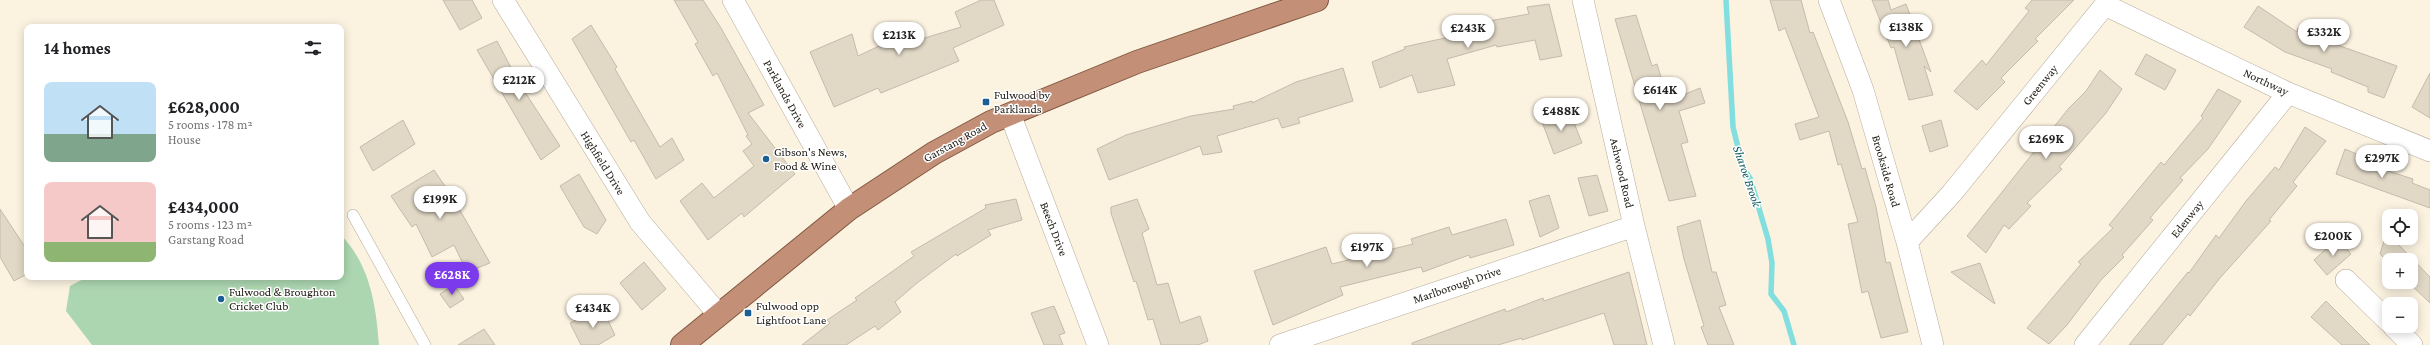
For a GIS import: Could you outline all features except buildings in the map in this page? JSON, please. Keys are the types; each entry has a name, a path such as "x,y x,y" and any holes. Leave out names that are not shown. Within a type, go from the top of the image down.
{"highway":[{"name":"Garstang Road","path":"682,345 849,209 934,153 1010,114 1137,62 1316,0"}],"street":[{"name":"Highfield Drive","path":"502,0 640,222 719,315"},
{"name":"Parklands Drive","path":"733,0 849,209"},
{"name":"Ashwood Road","path":"1583,0 1634,226 1664,345"},
{"name":"Brookside Road","path":"1829,0 1862,90 1907,242 1933,345"},
{"name":"Greenway","path":"1907,242 1952,193 2107,3"},
{"name":"Northway","path":"2107,3 2288,92 2430,151"},
{"name":"Edenway","path":"2085,345 2288,92"},
{"name":"Beech Drive","path":"1010,114 1098,345"},
{"name":"Marlborough Drive","path":"1280,345 1634,226"},
{"path":"2346,280 2382,315"},
{"path":"2400,333 2412,345"}],"lane":[{"path":"353,215 425,345"}],"green space":[{"name":"Fulwood & Broughton Cricket Club","path":"344,239 359,259 370,286 376,315 379,345 92,345 66,311 70,286 81,280 344,280"}],"waterway":[{"name":"Sharoe Brook","path":"1726,0 1733,127 1743,168 1750,178 1768,239 1772,263 1771,294 1784,311 1794,345"}],"place":[{"name":"Fulwood by Parklands","path":"986,102"},
{"name":"Gibson's News, Food & Wine","path":"766,159"},
{"name":"Fulwood & Broughton Cricket Club","path":"221,299"},
{"name":"Fulwood opp Lightfoot Lane","path":"748,313"}]}
